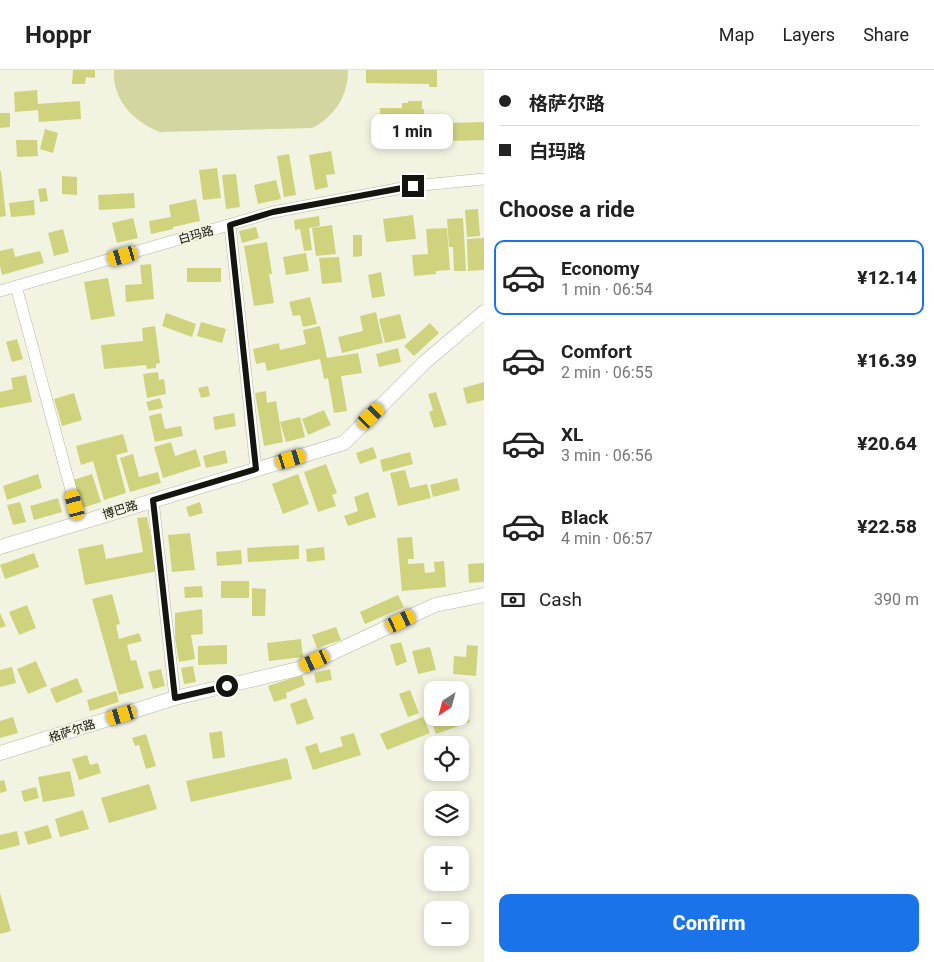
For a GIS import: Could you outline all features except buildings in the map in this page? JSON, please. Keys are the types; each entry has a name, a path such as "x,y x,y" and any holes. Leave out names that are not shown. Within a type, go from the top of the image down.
{"street":[{"name":"白玛路","path":"0,291 273,212 413,186 484,179"},
{"path":"230,225 256,469"},
{"path":"16,286 80,523"},
{"name":"博巴路","path":"0,547 344,443 425,362 484,312"},
{"path":"153,500 175,698"},
{"name":"格萨尔路","path":"0,754 175,698 298,669 435,605 484,595"}],"green space":[{"path":"114,70 348,70 346,88 339,104 327,118 312,128 160,132 150,128 133,116 126,108 117,91 114,81"}],"route":[{"path":"227,686 175,698 153,500 256,469 230,225 273,212 413,186"}]}
